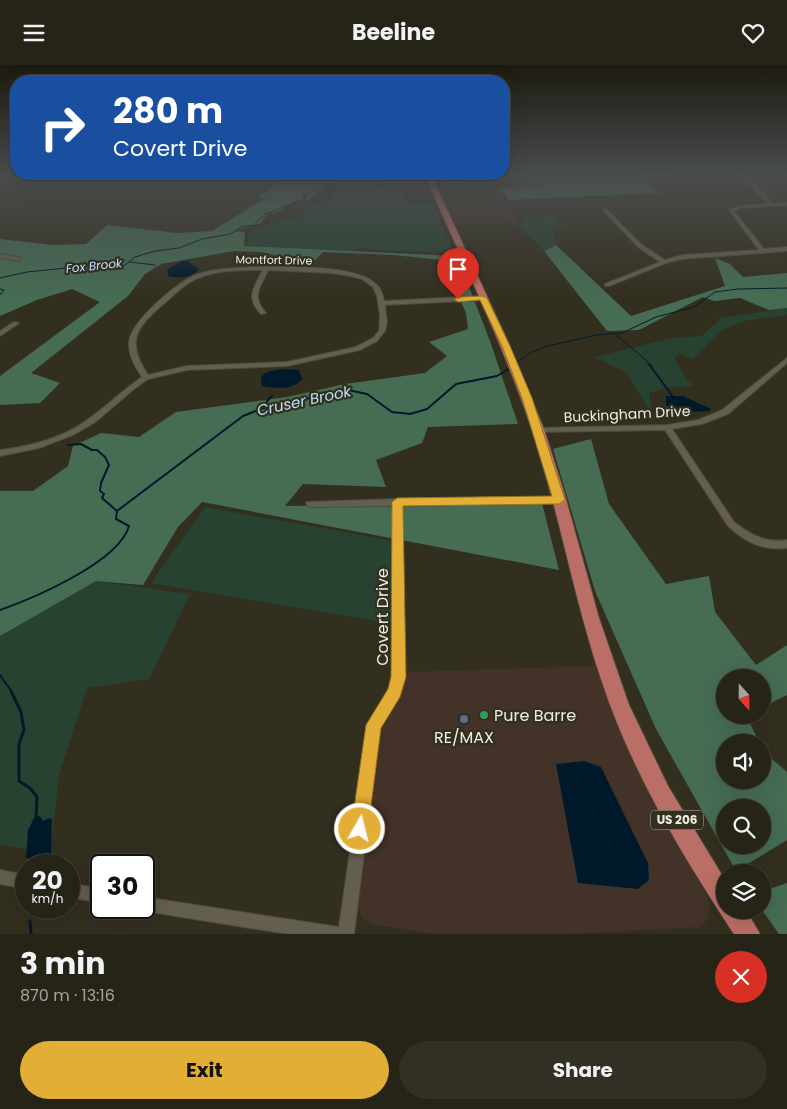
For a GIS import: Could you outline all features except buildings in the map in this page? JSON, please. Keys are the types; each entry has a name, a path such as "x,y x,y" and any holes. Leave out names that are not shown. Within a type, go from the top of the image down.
{"highway":[{"name":"US 206","path":"446,216 511,358 538,430 599,648 621,708 654,779 716,885"},
{"path":"738,919 748,934"}],"street":[{"path":"611,216 640,246 664,262"},
{"path":"735,216 763,251"},
{"path":"607,285 664,262 689,256 787,249"},
{"path":"0,256 18,259"},
{"name":"Montfort Drive","path":"0,453 32,448 67,435 89,422 121,395 146,378 182,369 287,364 358,349 369,344 382,331 384,325 382,303 376,287 365,279 353,274 340,272 234,268 198,276 181,287 142,320 135,330 131,346 134,357 146,378"},
{"path":"263,313 256,307 254,296 266,269"},
{"path":"382,303 483,298"},
{"path":"0,334 16,323"},
{"name":"Buckingham Drive","path":"538,430 667,427 699,422 725,412 787,360"},
{"path":"667,427 731,525 746,537 758,543 787,544"},
{"path":"310,503 559,500"},
{"name":"Covert Drive","path":"346,934 374,725 395,691 399,677 397,502"},
{"path":"0,877 15,880"},
{"path":"155,906 337,934"}],"shaded area":[{"path":"450,216 514,216 519,223 454,225"},
{"path":"595,666 630,755 651,797 708,898 709,911 707,920 699,927 569,934 433,934 372,924 363,918 358,908 382,720 410,672"}],"green space":[{"path":"237,216 266,216 261,223 234,231 245,232 244,246 457,256 490,341 518,424 428,427 422,443 376,460 386,487 303,484 285,506 542,503 559,570 202,502 178,527 143,585 96,581 0,636 0,491 33,491 68,466 73,446 101,433 139,437 176,412 287,397 345,384 425,373 447,356 429,342 468,329 466,313 443,260 393,255 323,252 312,263 261,252 234,251 161,264 145,274 128,296 31,373 60,383 40,403 0,405 0,376 100,302 72,289 37,300 0,316 0,239 53,245 86,244 107,225 177,233 212,231"},
{"path":"306,216 438,216 454,253 357,249 350,252 319,251 309,262 263,259 268,253 262,248 246,245 250,232 275,222"},
{"path":"554,216 567,227 553,228 556,245 544,251 515,223 524,223 521,218"},
{"path":"556,245 631,316 725,286 715,258 730,264 743,277 787,273 787,308 769,310 740,298 714,301 703,297 639,330 607,331 544,251"},
{"path":"787,308 787,315 747,320 722,330 692,359 679,353 674,358 686,379 695,386 668,387 649,393 653,417 627,373 595,357 671,338 702,336 721,318"},
{"path":"591,439 609,504 666,584 709,576 715,612 756,665 787,645 787,695 771,703 771,669 716,669 716,724 750,724 755,734 716,734 716,789 771,789 771,758 787,772 787,840 771,850 771,799 716,799 716,836 656,729 595,591 553,449"},
{"path":"205,507 394,541 394,624 151,583"},
{"path":"96,581 190,594 149,679 87,688 59,775 50,854 0,844 0,636"},
{"path":"726,854 764,854 748,864 732,864"},
{"path":"787,883 787,934 779,934 768,919 771,919 771,888"}],"water":[{"path":"182,261 187,261 199,269 185,277 168,276 167,270"},
{"path":"285,369 299,370 302,379 289,387 262,386 261,381 264,374"},
{"path":"666,396 683,396 711,409 710,411 698,412 677,409 666,405"},
{"path":"584,761 601,767 648,863 649,880 638,889 578,883 556,764"},
{"path":"40,816 43,821 49,818 52,819 51,854 26,854 28,830 34,818"}],"waterway":[{"name":"Fox Brook","path":"0,278 27,272 86,266 99,268 125,265 135,257 155,251 179,248 202,239 230,234 242,227 254,225 263,216"},
{"path":"130,262 155,265"},
{"name":"Cruser Brook","path":"516,363 530,353 544,347 596,335 622,333 656,317 694,307 715,292 738,289 787,288"},
{"name":"Fox Brook","path":"0,289 4,290 0,295"},
{"path":"616,335 645,359 650,366"},
{"path":"649,364 673,397"},
{"name":"Cruser Brook","path":"266,407 348,390 367,394 392,412 410,414 427,409 456,384 497,376 510,368"},
{"path":"266,407 267,401 272,396"},
{"name":"Cruser Brook","path":"117,511 243,416 266,407"},
{"path":"68,445 81,444 92,450 97,450 105,457 109,465 101,483 100,491 104,494 102,498 117,511"},
{"name":"Cruser Brook","path":"0,610 53,588 74,577 109,553 122,539 129,526 116,519 117,511"},
{"path":"0,675 12,692"},
{"path":"11,691 21,712 24,730 19,744 19,781 30,788 37,797 36,818"},
{"path":"30,921 31,934"}],"place":[{"name":"Pure Barre","path":"484,715"},
{"name":"RE/MAX","path":"464,719"}],"route":[{"path":"360,829 374,725 395,691 399,677 397,502 559,500 527,398 506,346 483,298 458,299"}]}
